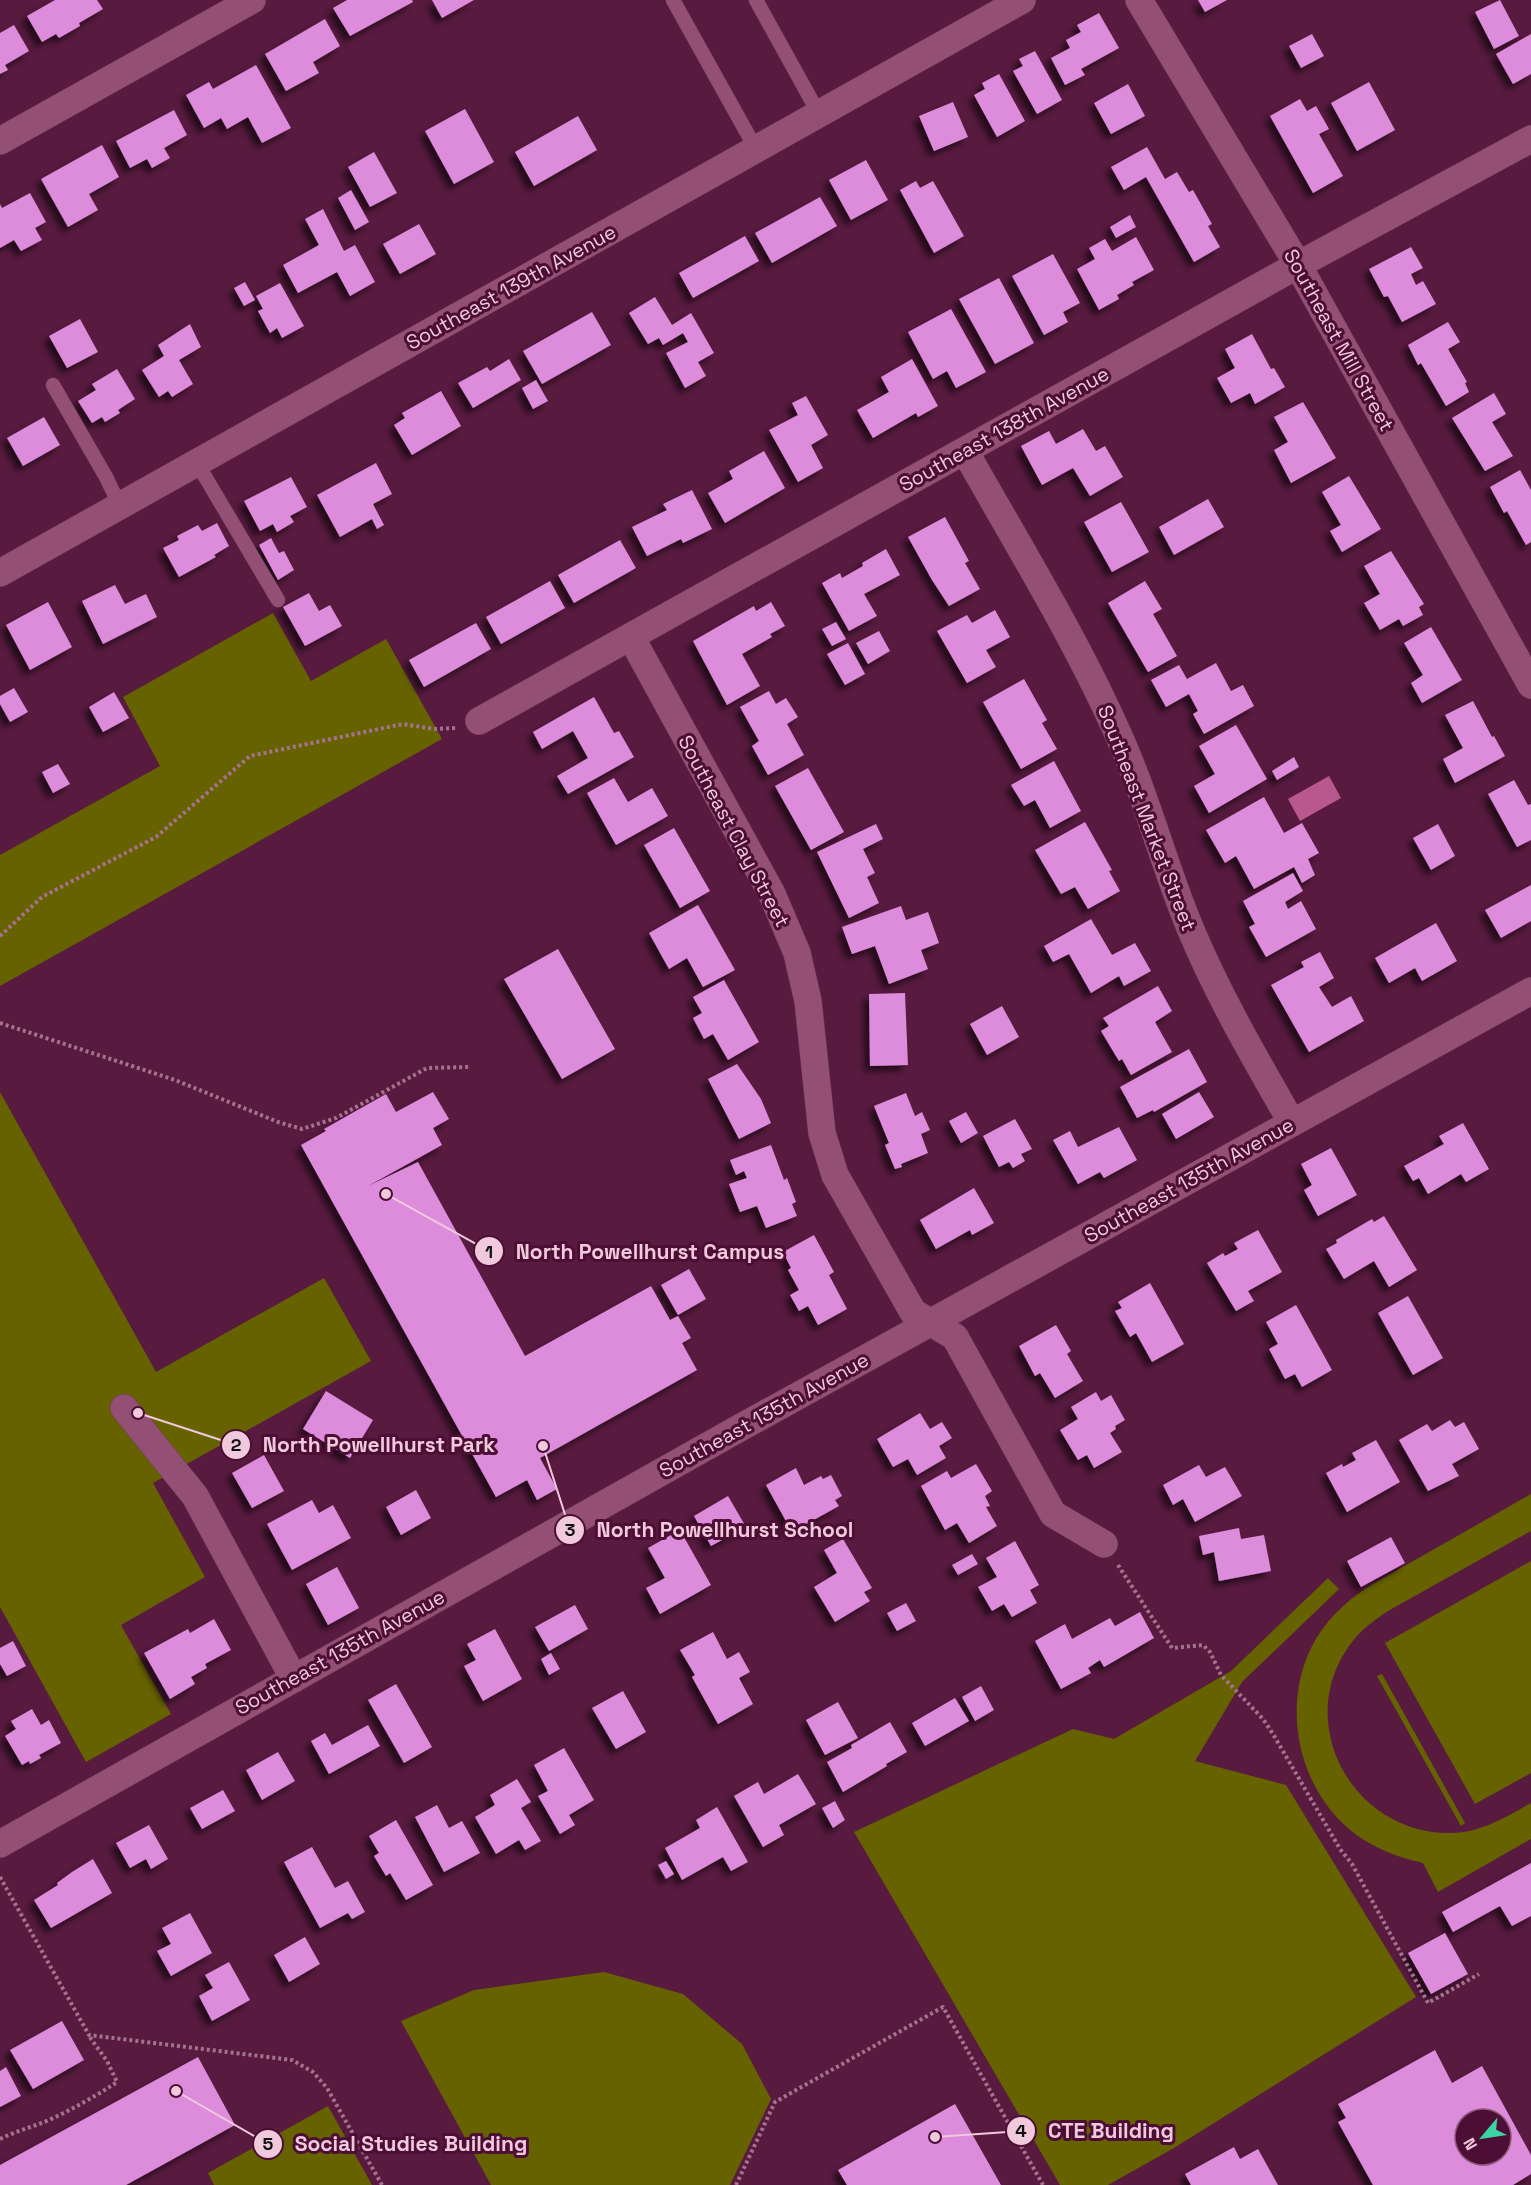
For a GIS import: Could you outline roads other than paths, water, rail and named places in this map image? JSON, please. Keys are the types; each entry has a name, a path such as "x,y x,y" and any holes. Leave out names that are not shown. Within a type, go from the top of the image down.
{"street":[{"path":"0,141 252,0"},
{"name":"Southeast 139th Avenue","path":"0,573 1022,0"},
{"name":"Southeast Mill Street","path":"1139,0 1298,265 1531,685"},
{"name":"Southeast 138th Avenue","path":"479,721 1298,265 1531,139"},
{"name":"Southeast Market Street","path":"965,451 1080,656 1122,743 1190,928 1218,992 1292,1123"},
{"name":"Southeast Clay Street","path":"631,637 771,894 796,952 808,1002 822,1133 835,1176 913,1312 955,1337 1053,1514 1104,1544"},
{"name":"Southeast 135th Avenue","path":"0,1844 931,1322 1531,991"},
{"path":"124,1408 195,1496 294,1679"}],"lane":[{"path":"674,0 756,149"},
{"path":"756,0 819,114"},
{"path":"53,385 106,477 120,506"},
{"path":"197,463 279,600"}],"place":[{"name":"North Powellhurst Campus","path":"386,1194"},
{"name":"North Powellhurst Park","path":"138,1413"},
{"name":"North Powellhurst School","path":"543,1446"},
{"name":"Social Studies Building","path":"176,2091"},
{"name":"CTE Building","path":"935,2137"}]}
